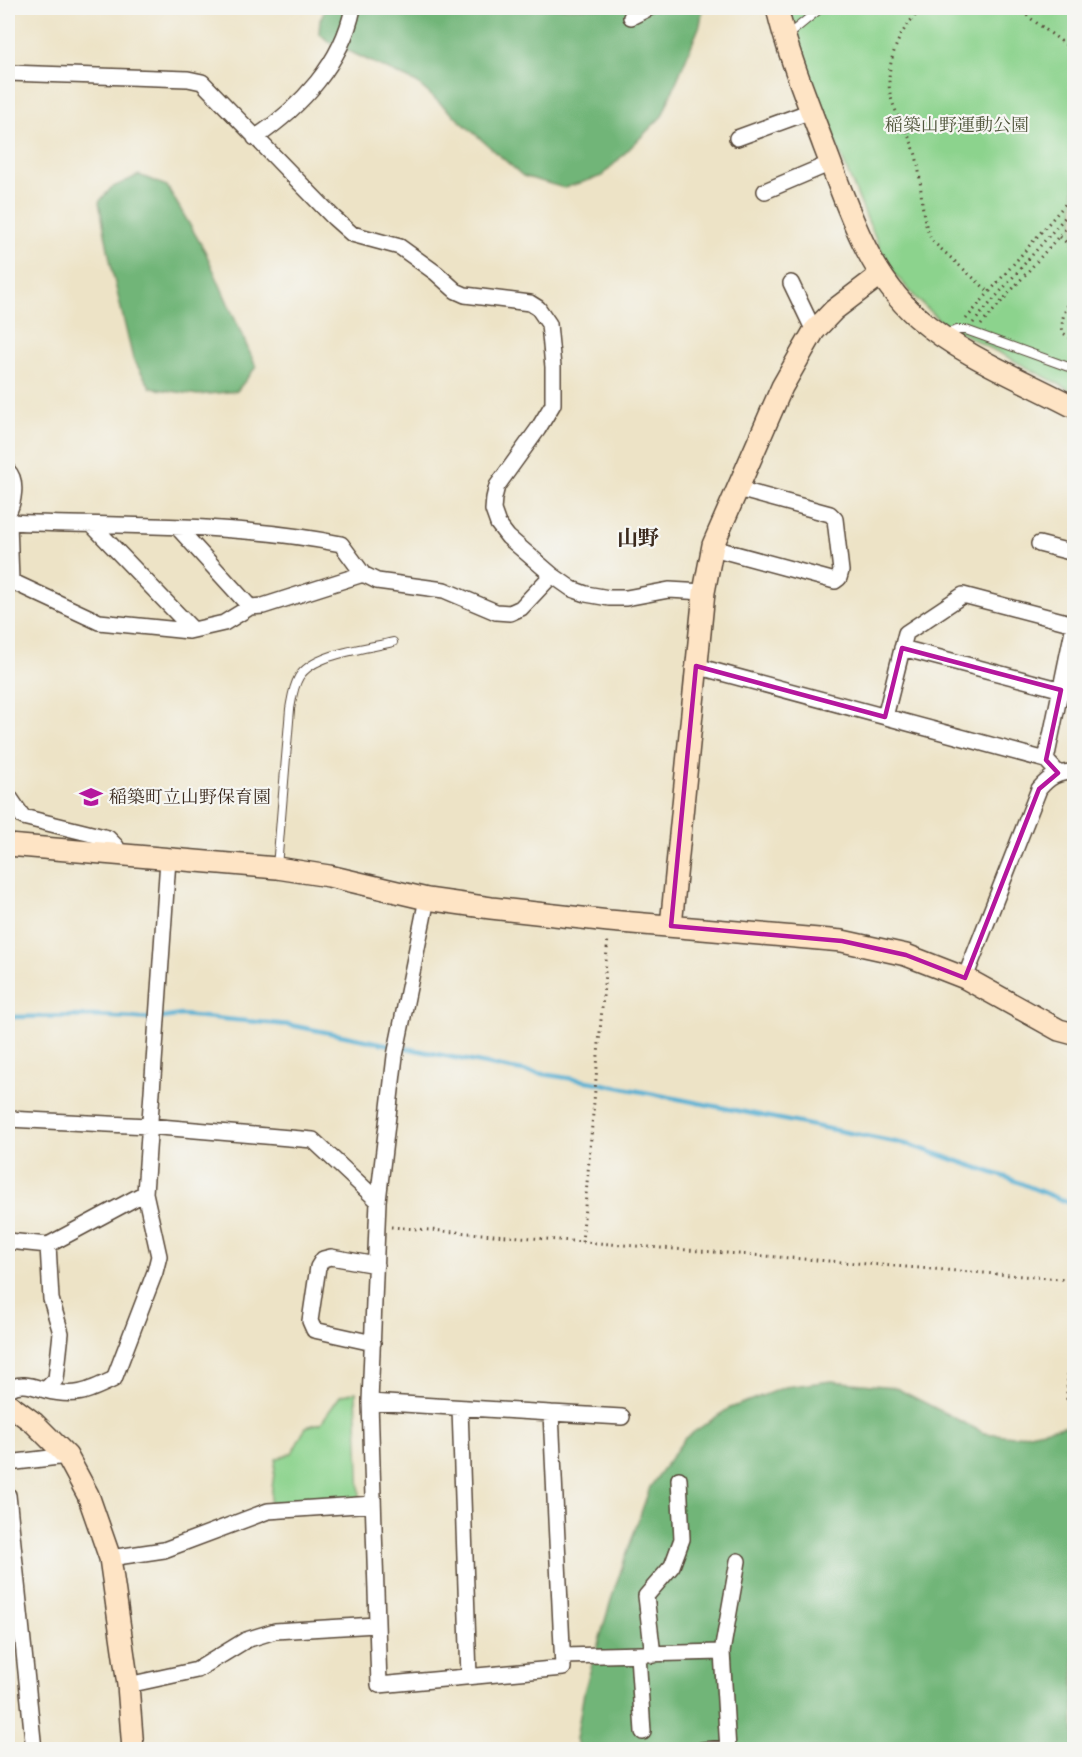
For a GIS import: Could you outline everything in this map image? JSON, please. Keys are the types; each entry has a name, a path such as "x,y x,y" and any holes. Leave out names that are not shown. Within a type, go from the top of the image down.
{"street":[{"path":"255,138 306,97 319,80 331,62 350,22 353,8"},
{"path":"631,17 649,8"},
{"path":"777,8 784,38 831,164 880,275 915,315 1074,407"},
{"path":"8,73 188,79 202,82 352,234 400,248 436,273 456,291 465,295 530,303 538,308 549,324 553,367 553,404 497,486 493,510 498,524 508,537 552,575 579,591 609,598 626,598 669,590 704,592"},
{"path":"737,138 811,111"},
{"path":"765,191 831,164"},
{"path":"671,926 704,592 713,548 782,387 814,331 834,310 880,275"},
{"path":"791,283 814,331"},
{"path":"8,471 12,476 13,488 8,520 11,581 99,622 193,630 224,623 250,608 263,606 363,574"},
{"path":"713,548 835,581 839,578 841,571 835,519 830,514 738,489"},
{"path":"8,520 220,529 321,540 341,544 363,574 377,581 444,590 496,612 510,613 521,608 552,575"},
{"path":"92,525 193,630"},
{"path":"178,528 250,608"},
{"path":"1039,544 1074,554"},
{"path":"885,717 906,633 963,595 1074,625 1068,691 1046,760"},
{"path":"902,648 1068,691"},
{"path":"696,666 1046,760 1058,773"},
{"path":"965,978 1039,789 1048,779 1058,773 1074,772"},
{"path":"8,795 23,818 108,838 116,846 120,855"},
{"path":"8,845 277,868 329,876 427,899 609,921 842,941 906,956 965,978 1059,1029 1074,1034"},
{"path":"8,1390 13,1386 26,1384 63,1395 87,1392 114,1379 155,1272 159,1256 145,1193 168,860"},
{"path":"427,899 395,1056 378,1201 370,1402 379,1685 563,1668 551,1413"},
{"path":"8,1119 148,1126 313,1140 378,1201"},
{"path":"8,1241 48,1245 145,1193"},
{"path":"45,1390 56,1379 61,1333 51,1299 48,1245"},
{"path":"373,1343 315,1330 310,1322 318,1267 323,1259 331,1257 376,1265"},
{"path":"370,1402 622,1417"},
{"path":"8,1404 34,1423 67,1456 88,1495 110,1558 128,1685 133,1749"},
{"path":"460,1408 469,1677"},
{"path":"8,1463 67,1456"},
{"path":"654,1655 646,1596 672,1566 682,1539 679,1479"},
{"path":"8,1494 34,1749"},
{"path":"110,1558 164,1550 268,1511 373,1504"},
{"path":"702,1749 728,1749 723,1652 738,1562"},
{"path":"128,1685 197,1670 246,1640 275,1631 376,1625"},
{"path":"563,1656 723,1652"},
{"path":"638,1655 643,1732"}],"lane":[{"path":"784,38 821,8"},
{"path":"949,333 970,331 1074,369"},
{"path":"277,868 290,709 293,690 299,676 314,662 393,642"}],"path":[{"path":"914,8 918,13"},
{"path":"925,8 907,26 898,42 893,57 889,89 892,103 916,155 920,173 923,220 932,241 989,292"},
{"path":"1017,8 1074,51"},
{"path":"949,333 989,292 1074,194"},
{"path":"970,331 1074,207"},
{"path":"970,331 1074,219"},
{"path":"1059,236 1074,249"},
{"path":"1074,296 1064,312 1062,327 1063,333 1074,339"},
{"path":"582,1242 609,921"},
{"path":"378,1226 1074,1280"},
{"path":"1074,1272 1067,1399 1074,1400"}],"highlighted area":[{"path":"902,648 1061,690 1046,760 1058,773 1039,789 965,978 906,955 842,941 671,926 696,666 885,717"}],"green space":[{"path":"326,8 703,8 700,25 662,116 602,176 564,188 523,176 417,83 329,42 319,33 320,20"},
{"name":"稲築山野運動公園","path":"789,8 1068,8 1074,13 1074,392 942,323 888,266 830,129 803,57"},
{"path":"139,175 167,186 205,251 256,367 237,391 198,395 151,388 133,359 99,202 111,188"},
{"path":"831,1381 894,1387 984,1433 1014,1436 1074,1424 1074,1749 579,1750 576,1739 584,1692 614,1590 650,1487 685,1438 728,1409 785,1387"},
{"path":"356,1392 360,1499 270,1503 276,1459 292,1453 306,1427 321,1423 340,1396"}],"waterway":[{"path":"8,1017 94,1016 156,1019 181,1015 290,1025 910,1145 1008,1178 1074,1205"}],"place":[{"name":"稲築町立山野保育園","path":"91,797"}],"district":[{"name":"山野","path":"638,538"}]}
